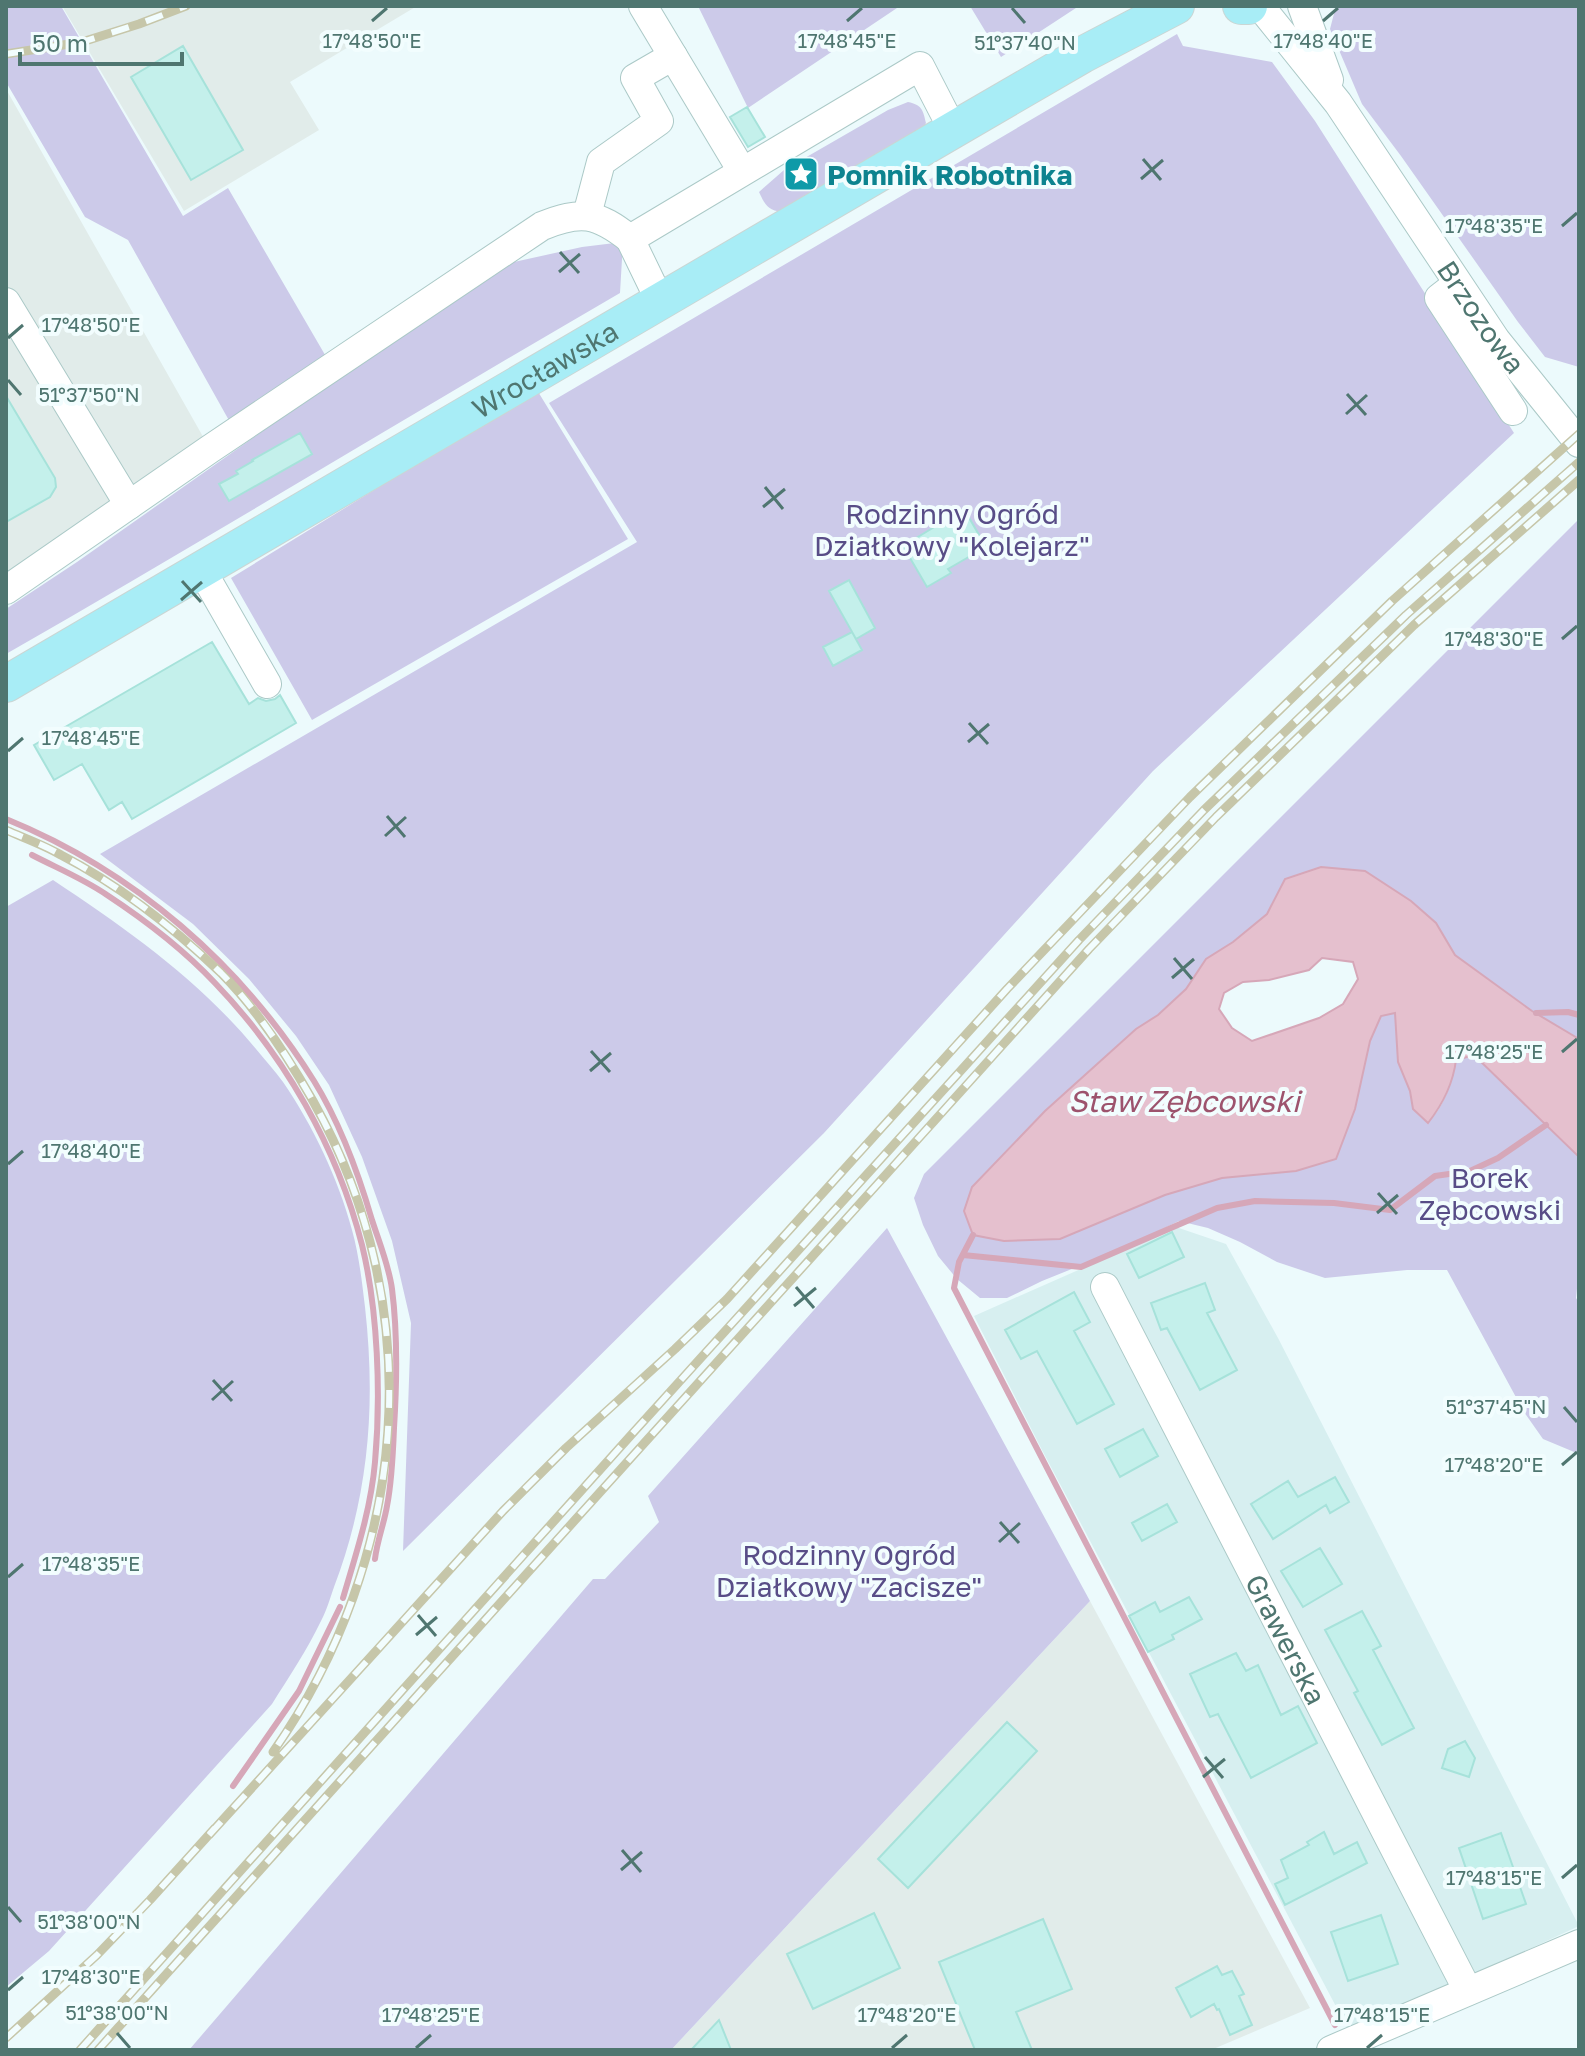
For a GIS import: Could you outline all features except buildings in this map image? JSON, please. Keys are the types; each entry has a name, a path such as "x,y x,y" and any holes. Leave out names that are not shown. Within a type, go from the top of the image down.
{"main road":[{"name":"Wrocławska","path":"1082,55 1145,6"},
{"name":"Wrocławska","path":"6,684 1082,55 1176,6"},
{"path":"1241,6 1249,6"}],"street":[{"path":"643,6 742,171"},
{"name":"Brzozowa","path":"1260,6 1338,103 1496,340 1579,443"},
{"name":"Brzozowa","path":"1302,6 1338,103"},
{"path":"587,215 601,162 659,121 635,78 673,56"},
{"path":"630,239 920,66 953,130"},
{"path":"6,590 542,226 564,217 587,215 616,228 630,239 660,301"},
{"path":"1457,284 1439,298 1513,411"},
{"path":"6,302 129,505"},
{"path":"201,569 267,684"},
{"name":"Grawerska","path":"1105,1287 1468,1991"},
{"path":"1331,2050 1579,1944"}],"shaded area":[{"path":"62,6 417,6 290,82 319,130 184,211"},
{"path":"6,89 210,449 6,590"},
{"path":"1176,1227 1226,1244 1278,1338 1579,1926 1471,1976 1456,1988 1350,2033 974,1316"},
{"path":"1090,1601 1310,2008 1211,2050 671,2050"}],"green space":[{"path":"6,6 61,6 183,216 228,188 328,360 231,424 128,240 85,217 6,82"},
{"path":"698,6 900,6 748,108"},
{"path":"970,6 1079,6 1001,57"},
{"path":"1336,6 1579,6 1579,367 1545,357 1362,104 1330,29"},
{"name":"Rodzinny Ogród Działkowy \"Kolejarz\"","path":"1177,34 1183,46 1272,62 1315,121 1514,433 1153,771 824,1133 403,1551 411,1323 392,1241 362,1157 329,1085 296,1036 249,979 193,924 100,854 637,542 549,403"},
{"path":"908,102 923,111 926,123 920,133 782,212 765,204 759,192 784,170 888,110"},
{"path":"623,242 620,293 6,654 6,609 311,397 514,262 582,247"},
{"path":"537,390 628,539 312,720 231,578"},
{"name":"Borek Zębcowski","path":"1579,519 1579,1039 1532,1011 1455,955 1436,923 1365,871 1321,867 1285,879 1267,914 1206,959 1186,989 1158,1015 1136,1029 1045,1111 972,1187 1165,1195 1222,1178 1296,1171 1335,1159 1355,1109 1370,1041 1381,1015 1395,1013 1398,1062 1410,1091 1413,1109 1428,1123 1447,1094 1456,1059 1474,1054 1579,1157 1579,1270 1576,1298 1579,1303 1579,1454 1543,1439 1524,1412 1447,1270 1407,1270 1325,1278 1277,1262 1208,1228 1179,1221 1007,1298 980,1298 957,1279 938,1256 923,1225 914,1198 924,1174"},
{"path":"53,880 135,937 186,978 234,1024 294,1099 324,1153 340,1191 357,1249 368,1343 369,1414 362,1484 346,1553 323,1617 272,1704 49,1951 6,1987 6,907"},
{"name":"Rodzinny Ogród Działkowy \"Zacisze\"","path":"887,1228 1090,1601 671,2050 189,2050 593,1579 605,1579 659,1522 648,1496"}],"water":[{"name":"Staw Zębcowski","path":"1321,867 1365,871 1411,901 1436,923 1455,955 1532,1011 1579,1039 1579,1157 1474,1055 1456,1060 1446,1093 1428,1123 1413,1109 1410,1091 1398,1062 1395,1013 1381,1016 1370,1041 1355,1109 1336,1159 1296,1171 1222,1178 1165,1195 1060,1239 1004,1241 973,1235 964,1211 972,1187 1045,1111 1136,1029 1158,1015 1186,989 1206,959 1267,914 1285,879","holes":["1322,958 1353,962 1358,979 1343,1004 1319,1018 1252,1041 1232,1028 1219,1009 1224,993 1243,982 1269,980 1309,970"]}],"waterway":[{"path":"6,819 98,865 181,926 253,998 285,1038 332,1114 354,1166 384,1254 394,1307 396,1376 392,1467 375,1559"},
{"path":"32,855 89,884 150,925 215,983 286,1072 323,1138 338,1173 367,1270 375,1325 378,1381 373,1480 343,1598"},
{"path":"1536,1013 1568,1012 1579,1015"},
{"path":"963,1255 1081,1267 1217,1208 1255,1201 1334,1203 1390,1210 1435,1176 1470,1171 1498,1158 1546,1125"},
{"path":"973,1235 959,1262 954,1288 1335,2025"},
{"path":"233,1786 299,1691 340,1607"}],"railway":[{"path":"6,54 82,42 186,6"},
{"path":"209,1835 503,1511 566,1448 727,1299 1007,989 1190,797 1392,601 1579,434"},
{"path":"80,2050 1079,940 1204,810 1406,615 1579,462"},
{"path":"98,2050 1089,949 1216,817 1414,625 1579,480"},
{"path":"6,830 54,851 125,894 203,956 247,1002 313,1101 350,1181 375,1263 388,1347 388,1432 376,1515 353,1597 319,1677 273,1752"},
{"path":"6,2038 97,1955 215,1828"}],"place":[{"name":"Pomnik Robotnika","path":"801,174"}]}
